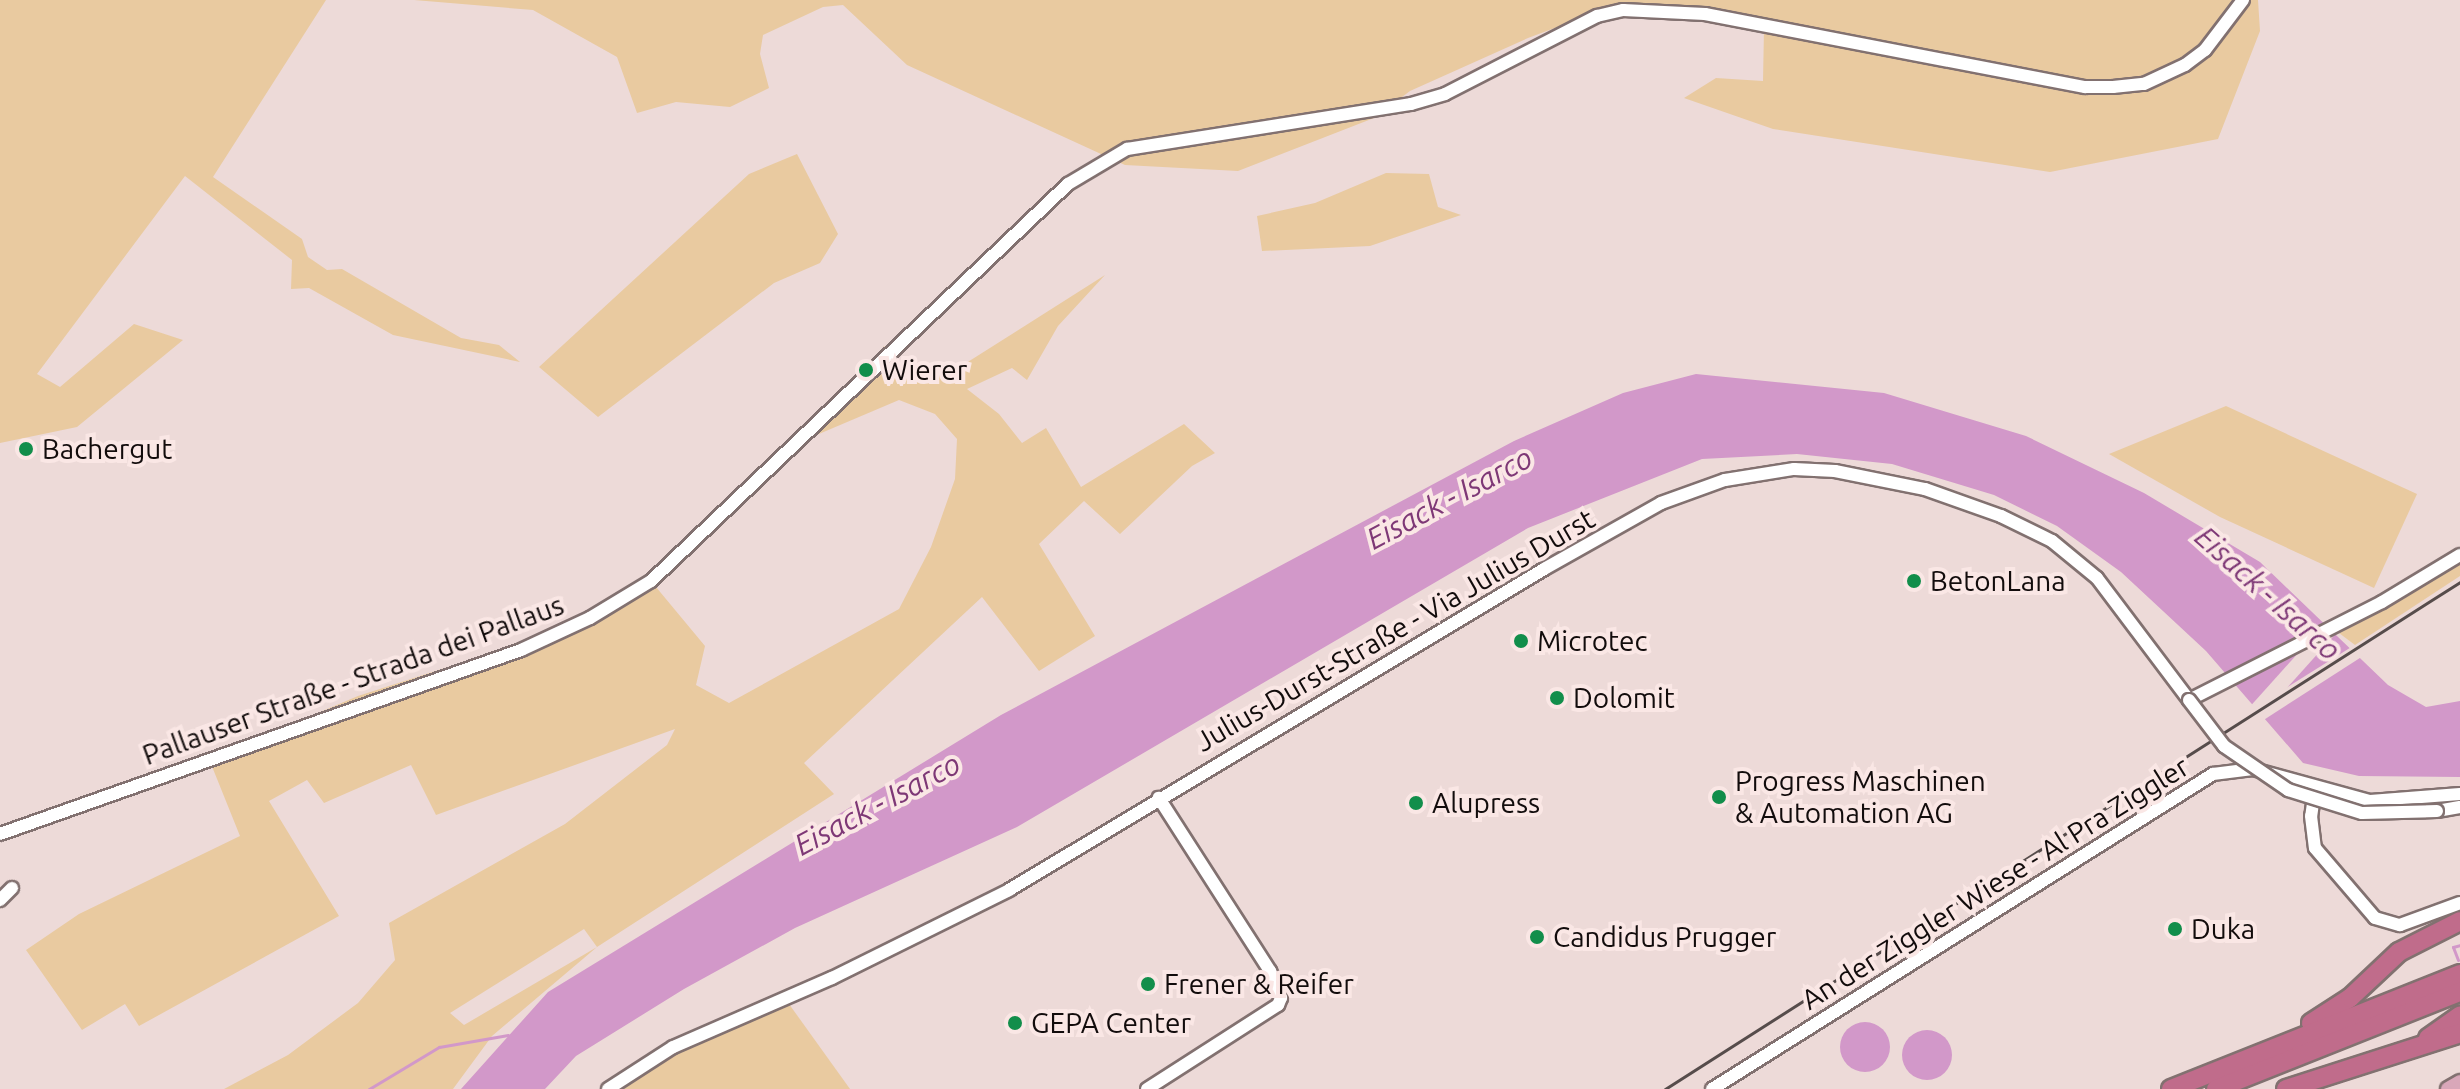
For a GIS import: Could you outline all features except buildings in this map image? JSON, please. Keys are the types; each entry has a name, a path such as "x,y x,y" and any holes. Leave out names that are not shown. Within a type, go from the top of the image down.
{"highway":[{"path":"2245,1059 2335,1010 2426,934 2460,921"},
{"path":"2171,1089 2460,974"},
{"path":"2216,1089 2460,992"},
{"path":"2398,1056 2460,1016"},
{"path":"2286,1089 2398,1056 2460,1033"}],"main road":[{"path":"2448,1089 2460,1082"}],"street":[{"name":"Pallauser Straße - Strada dei Pallaus","path":"0,834 521,650 590,618 651,581 1068,184 1127,149 1423,101 1597,16 1653,8 1705,14 2085,87 2144,84 2185,65 2205,50 2243,0"},
{"name":"Julius-Durst-Straße - Via Julius Durst","path":"608,1089 673,1047 832,978 1009,890 1159,798 1649,510 1725,480 1794,469 1835,471 1951,497 2013,521 2052,541 2097,578 2217,738 2246,764 2314,802 2381,815 2460,807"},
{"path":"2189,700 2382,602 2460,555"},
{"name":"An der Ziggler Wiese - Al Pra Ziggler","path":"1712,1089 2213,774 2253,769 2315,789 2396,802 2460,794"},
{"path":"2315,789 2315,848 2365,910 2384,923 2400,925 2460,903"},
{"path":"1147,1089 1278,1005 1281,998 1270,971 1159,798"},
{"path":"0,900 12,888"}],"shaded area":[{"path":"0,0 326,0 213,177 302,239 308,257 327,270 342,269 461,338 499,345 520,362 393,335 309,288 291,289 292,260 185,176 37,374 60,387 134,324 183,340 77,427 0,443"},
{"path":"414,0 2258,0 2260,31 2218,139 2050,172 1773,129 1684,98 1716,78 1763,81 1764,28 1653,10 1592,14 1528,38 1410,91 1374,118 1238,171 1125,165 907,65 843,5 823,7 763,35 760,54 769,88 730,107 676,102 637,113 617,57 533,10"},
{"path":"797,154 838,234 820,263 774,283 598,417 539,367 749,174"},
{"path":"1386,173 1429,174 1438,207 1461,215 1370,246 1262,251 1257,216 1315,203"},
{"path":"1105,275 1058,326 1027,380 1012,368 967,389 999,414 1022,443 1046,428 1081,487 1184,424 1215,453 1192,466 1120,534 1084,501 1039,544 1095,636 1039,671 982,597 804,763 834,794 597,947 492,1036 453,1089 224,1089 288,1055 358,1003 395,960 389,923 565,824 667,745 675,729 436,815 411,765 324,803 307,780 269,801 339,916 139,1026 125,1004 82,1030 26,950 79,914 240,836 209,759 358,696 535,639 651,581 705,646 696,685 729,703 899,609 931,547 955,479 957,439 935,414 899,400 793,445 870,373 884,346 904,368 963,365","holes":["584,929 597,947 464,1025 450,1013"]},
{"path":"2226,406 2417,494 2374,588 2220,517 2109,454"},
{"path":"2460,555 2460,576 2355,645 2335,630"},
{"path":"789,1004 850,1089 618,1089 673,1053"}],"water":[{"name":"Eisack - Isarco","path":"1696,374 1884,393 2026,436 2144,493 2260,562 2388,685 2426,707 2460,701 2460,777 2359,776 2303,763 2206,651 2121,572 2057,526 1994,495 1892,464 1797,454 1702,459 1528,528 1017,827 795,928 684,989 576,1056 545,1089 461,1089 548,992 1001,715 1514,441 1623,393"},
{"path":"1865,1022 1883,1029 1890,1047 1883,1065 1865,1072 1847,1065 1840,1047 1847,1029"},
{"path":"1927,1030 1945,1037 1952,1055 1945,1073 1927,1080 1909,1073 1902,1055 1909,1037"}],"pier":[{"path":"2327,621 2338,631 2258,720 2247,710"},
{"path":"2353,646 2363,656 2259,723 2249,711"}],"waterway":[{"path":"2458,960 2453,947 2460,945"},
{"path":"369,1089 439,1047 508,1035"}],"railway":[{"path":"1665,1089 2460,582"}],"place":[{"name":"Wierer","path":"866,370"},
{"name":"Bachergut","path":"26,449"},
{"name":"BetonLana","path":"1914,581"},
{"name":"Microtec","path":"1521,641"},
{"name":"Dolomit","path":"1557,698"},
{"name":"Progress Maschinen & Automation AG","path":"1719,797"},
{"name":"Alupress","path":"1416,803"},
{"name":"Duka","path":"2175,929"},
{"name":"Candidus Prugger","path":"1537,937"},
{"name":"Frener & Reifer","path":"1148,984"},
{"name":"GEPA Center","path":"1015,1023"}]}
